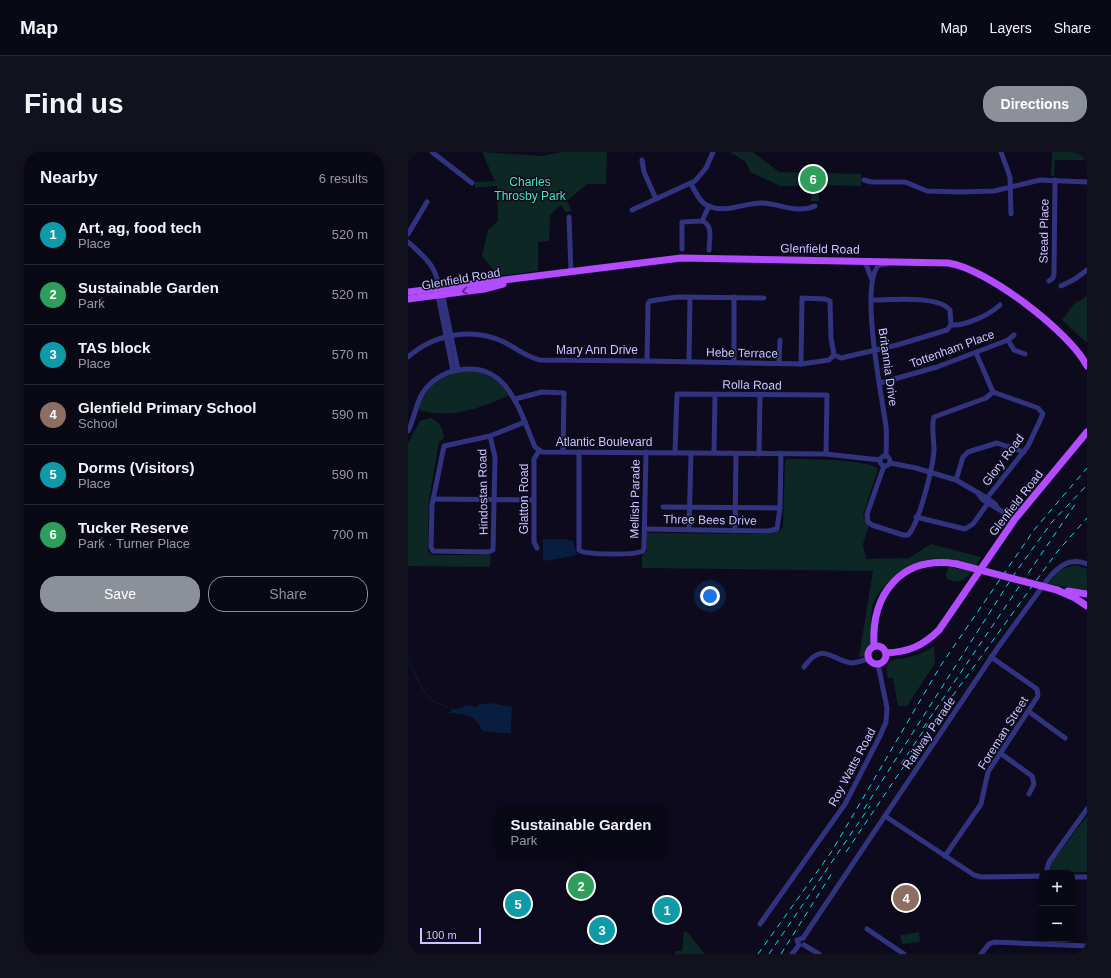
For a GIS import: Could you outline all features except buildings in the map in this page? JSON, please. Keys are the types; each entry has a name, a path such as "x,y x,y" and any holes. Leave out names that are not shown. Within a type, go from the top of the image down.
{"main road":[{"name":"Glenfield Road","path":"408,292 440,292 484,289 516,279 681,258 859,260 957,264 975,271 1012,296 1056,329 1077,350 1087,366"},
{"name":"Glenfield Road","path":"408,298 440,292"},
{"name":"Glenfield Road","path":"886,654 914,649 931,638 1015,520 1087,432"},
{"path":"874,646 874,624 877,609 883,596 893,583 907,572 924,565 941,562 957,564 1057,590 1087,594"},
{"path":"1057,590 1087,606"},
{"path":"874,646 882,648 886,654 884,660 878,664 873,664 868,659 869,650 874,646"}],"street":[{"path":"432,152 439,154 472,183"},
{"path":"632,210 691,184 706,168 713,152"},
{"path":"1001,152 1009,172 1011,187 1011,214"},
{"path":"642,160 644,172 656,199"},
{"path":"864,180 872,182 905,182 931,191 988,192 1040,180 1087,182"},
{"name":"Stead Place","path":"1049,281 1053,278 1054,274 1055,180"},
{"path":"691,184 700,199 709,206 724,208 764,203 788,208 807,209 815,206"},
{"path":"408,234 427,202"},
{"path":"702,221 709,206"},
{"path":"681,215 682,249"},
{"path":"569,217 571,272"},
{"path":"682,222 706,222 709,227 709,250"},
{"path":"408,242 432,267 440,292 456,370"},
{"name":"Britannia Drive","path":"859,260 866,264 872,280 874,350 886,428 886,456"},
{"path":"872,280 876,268 879,265 906,262"},
{"path":"1061,286 1075,279 1087,270"},
{"path":"688,362 690,297"},
{"name":"Mary Ann Drive","path":"408,357 426,344 449,336 466,334 487,336 507,343 533,358 540,360 647,361 648,304 654,300 690,297 764,298"},
{"path":"734,297 734,362"},
{"path":"801,364 802,298 825,299 830,301 831,338 834,355 841,358 947,330 951,325 950,310 945,306 926,300 872,300"},
{"path":"951,325 961,324 992,311 1000,305"},
{"name":"Tottenham Place","path":"880,383 937,367 1008,340 1014,335"},
{"path":"779,363 780,340"},
{"name":"Tottenham Place","path":"1008,340 1014,350 1024,354"},
{"path":"976,353 993,392 986,398 934,417 933,462 930,472 916,517 910,533 905,535 872,525 868,522 867,514 884,466 890,463 930,472 956,480 1015,520"},
{"name":"Hebe Terrace","path":"647,361 801,364 829,360 834,355"},
{"name":"Atlantic Boulevard","path":"409,427 418,403 426,390 438,378 456,370 476,369 493,375 502,382 515,399 539,451 826,454 880,460"},
{"path":"515,399 542,392 564,393 563,452"},
{"name":"Glory Road","path":"916,517 965,529 973,524 987,501 1024,452 1042,418 1043,414 1041,410 993,392"},
{"name":"Rolla Road","path":"674,453 677,394 827,395 826,454"},
{"path":"714,453 715,395"},
{"path":"759,454 760,395"},
{"path":"525,422 490,436 444,446 433,499 534,500"},
{"name":"Hindostan Road","path":"433,499 431,547 433,551 488,552 494,548 495,457 490,436"},
{"path":"956,480 963,457 968,452 997,443 1024,452"},
{"name":"Glatton Road","path":"537,548 534,542 534,459 539,451"},
{"name":"Mellish Parade","path":"579,452 581,552 639,553 644,548 646,529 646,452"},
{"path":"690,530 691,453"},
{"path":"664,507 780,508 781,453"},
{"path":"735,531 736,454"},
{"path":"884,466 880,464 882,457 886,456 890,463"},
{"name":"Three Bees Drive","path":"646,529 735,531 775,529 778,527 780,508"},
{"name":"Railway Parade","path":"801,945 805,941 803,938 991,657 1056,570 1066,562 1078,561 1087,564"},
{"path":"804,667 812,658 823,654 831,654 853,663 868,659"},
{"name":"Foreman Street","path":"945,856 980,804 988,772 1038,696 1037,689 991,657"},
{"name":"Roy Watts Road","path":"760,924 845,804 884,729 887,708 878,664"},
{"path":"1028,711 1066,738"},
{"path":"1000,753 1032,776 1034,784 1029,794"},
{"path":"1047,870 1049,862 1087,809"},
{"path":"886,816 966,871 981,877 1039,876"},
{"path":"1075,877 1087,877"},
{"path":"867,929 904,954"},
{"path":"981,954 989,944 994,942 1087,946"},
{"path":"792,954 801,945 819,954"}],"green space":[{"name":"Charles Throsby Park","path":"482,152 542,156 563,152 607,152 606,184 587,184 567,201 572,211 565,212 561,205 550,215 549,241 538,242 538,271 498,276 482,256 488,230 498,221 497,186 475,188 475,182 495,181"},
{"path":"730,152 753,152 779,172 861,174 861,186 819,185 819,201 811,201 811,186 780,186 750,172 746,162"},
{"path":"1052,152 1087,152 1087,160 1055,160 1054,176 1051,176"},
{"path":"1087,296 1087,343 1062,320 1074,304"},
{"path":"462,371 484,374 500,384 510,395 487,405 454,413 431,413 418,410 425,395 434,384 446,376"},
{"path":"431,418 441,426 444,438 439,442 429,500 428,552 432,555 491,555 490,567 408,566 408,443 420,421"},
{"path":"785,460 849,461 862,463 878,469 863,515 869,525 863,544 866,559 909,558 931,544 981,557 968,576 959,581 947,579 946,574 949,566 958,569 962,561 939,559 930,559 917,563 893,578 886,584 875,600 871,612 872,638 865,656 859,657 873,571 642,568 642,556 647,551 647,533 767,534 780,531 783,526"},
{"path":"1075,565 1087,569 1087,590 1048,584 1060,570"},
{"path":"934,646 935,663 907,706 898,706 893,678 888,678 887,665 893,660 916,655"},
{"path":"1087,816 1087,872 1075,872 1075,870 1050,870 1051,863"},
{"path":"684,931 689,934 705,954 675,954 675,951 682,951"},
{"path":"919,932 920,942 902,944 900,935"}],"water":[{"path":"543,539 564,539 573,541 577,555 546,561 543,558"},
{"path":"491,703 512,707 512,733 494,733 483,731 472,717 448,713 452,710 451,709 458,709 466,705 477,707 478,705"}],"waterway":[{"path":"408,657 425,693 436,703 442,704 448,708"}],"railway":[{"path":"758,954 832,851 941,665 1034,530 1087,468"},
{"path":"864,809 1015,573 1052,522 1087,485"},
{"path":"923,728 1076,503"},
{"path":"946,705 1057,552 1087,518"},
{"path":"901,764 928,724"},
{"path":"846,852 908,760"},
{"path":"769,954 870,806"},
{"path":"781,954 832,873"}],"place":[{"name":"Tucker Reserve","path":"813,179"},
{"name":"Sustainable Garden","path":"581,886"},
{"name":"Glenfield Primary School","path":"906,898"},
{"name":"Dorms (Visitors)","path":"518,904"},
{"name":"Art, ag, food tech","path":"667,910"},
{"name":"TAS block","path":"602,930"}]}
